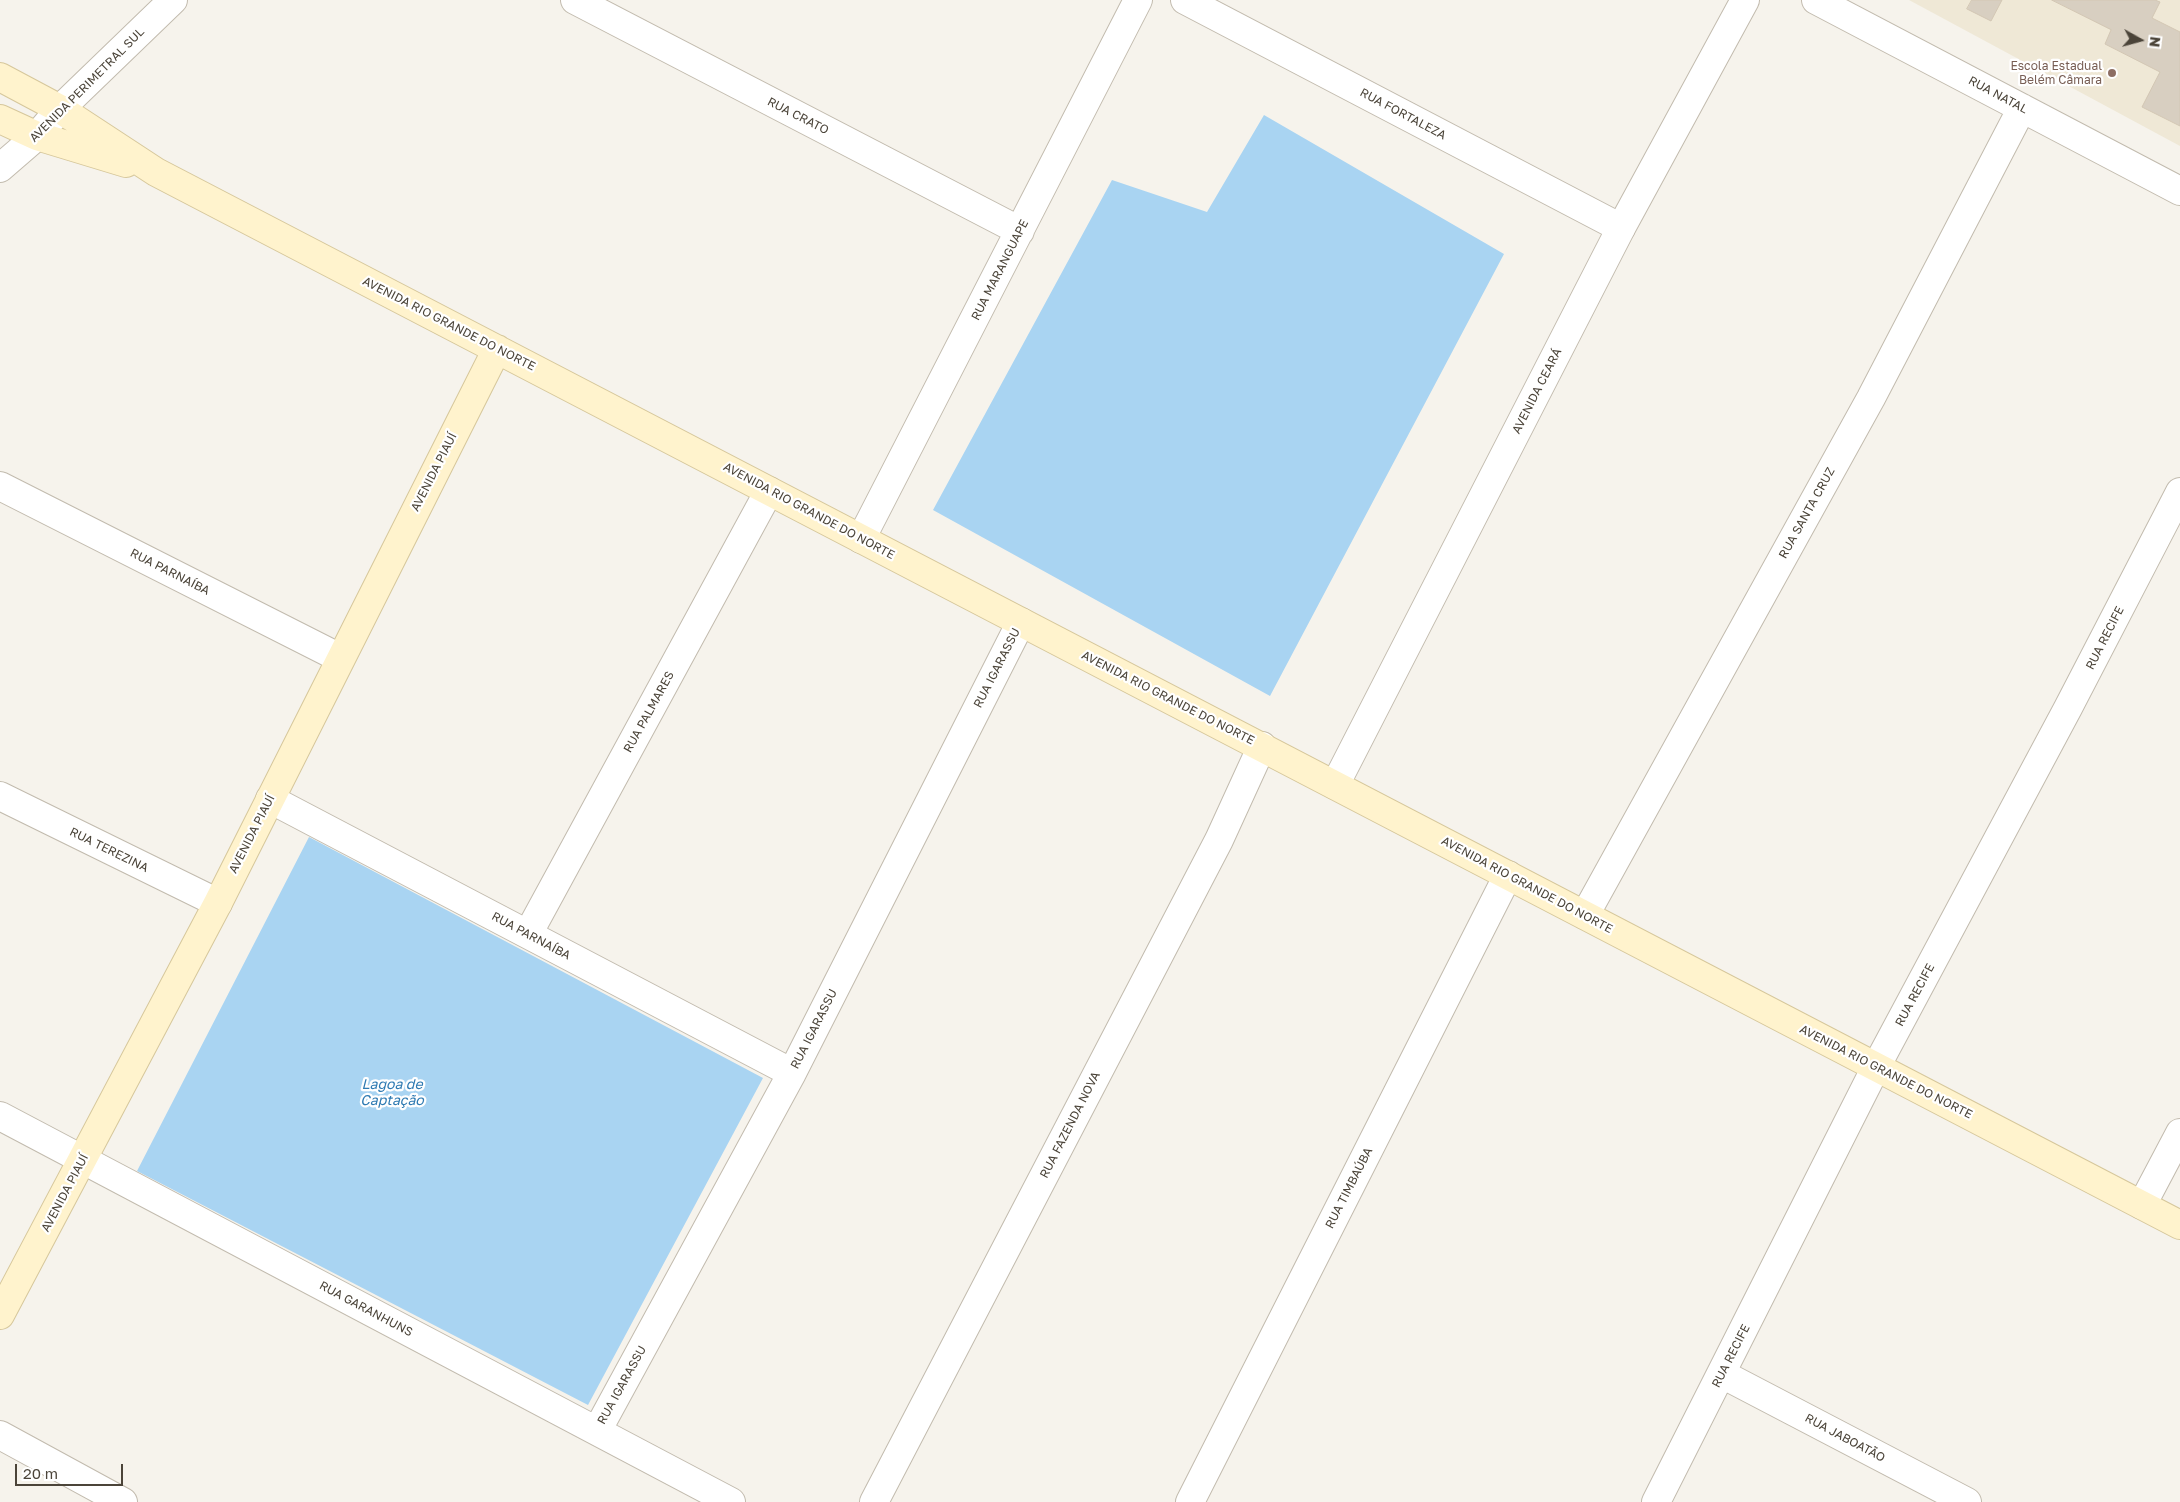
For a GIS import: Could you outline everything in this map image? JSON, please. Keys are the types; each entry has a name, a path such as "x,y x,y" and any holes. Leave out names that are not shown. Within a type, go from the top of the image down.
{"main road":[{"name":"AVENIDA RIO GRANDE DO NORTE","path":"0,76 60,109 156,172 2180,1225"},
{"name":"AVENIDA RIO GRANDE DO NORTE","path":"0,119 37,136 156,172"},
{"name":"AVENIDA PIAUÍ","path":"0,1315 218,903 497,349"}],"street":[{"name":"AVENIDA PERIMETRAL SUL","path":"0,168 37,136 60,109 173,0"},
{"name":"RUA CRATO","path":"575,0 1020,231"},
{"name":"RUA MARANGUAPE","path":"861,539 1138,0"},
{"name":"RUA FORTALEZA","path":"1185,0 1621,228"},
{"name":"AVENIDA CEARÁ","path":"1335,785 1621,228 1745,0"},
{"name":"RUA NATAL","path":"1816,0 2180,191"},
{"name":"RUA SANTA CRUZ","path":"1585,915 1871,398 2022,108"},
{"name":"RUA PARNAÍBA","path":"0,486 340,658"},
{"name":"RUA PALMARES","path":"528,934 769,490"},
{"name":"RUA RECIFE","path":"1656,1502 1876,1067 2068,708 2180,492"},
{"name":"RUA IGARASSU","path":"597,1431 792,1073 1021,622"},
{"name":"RUA FAZENDA NOVA","path":"874,1502 1219,840 1262,746"},
{"name":"RUA TEREZINA","path":"0,796 218,903"},
{"name":"RUA PARNAÍBA","path":"270,799 792,1073"},
{"name":"RUA TIMBAÚBA","path":"1190,1502 1508,875"},
{"name":"RUA GARANHUNS","path":"0,1116 732,1502"},
{"path":"2142,1205 2180,1133"},
{"name":"RUA JABOATÃO","path":"1722,1374 1967,1502"},
{"path":"0,1435 123,1502"}],"shaded area":[{"name":"Escola Estadual Belém Câmara","path":"1909,0 2180,0 2180,146"}],"water":[{"path":"1264,115 1504,254 1270,696 933,510 1112,180 1207,212"},
{"name":"Lagoa de Captação","path":"309,837 763,1078 588,1405 137,1171"}],"building":[{"path":"1972,0 2002,0 1991,21 1967,9"},
{"path":"2052,0 2155,0 2160,2 2152,18 2180,32 2180,126 2142,107 2160,72 2105,44 2111,30"}],"place":[{"name":"Escola Estadual Belém Câmara","path":"2112,73"}]}
